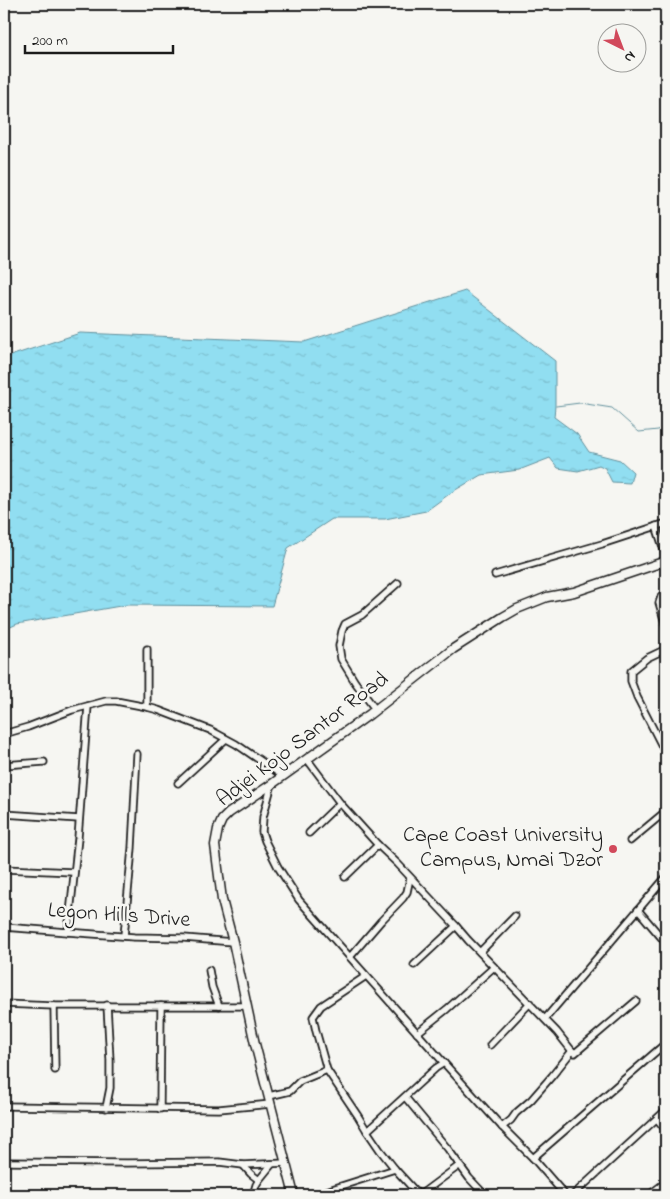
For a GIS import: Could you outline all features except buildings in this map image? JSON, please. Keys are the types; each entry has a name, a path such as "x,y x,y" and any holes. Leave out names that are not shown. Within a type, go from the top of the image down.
{"street":[{"path":"495,575 666,523"},
{"path":"656,526 666,556"},
{"name":"Adjei Kojo Santor Road","path":"294,1195 246,1006 220,889 215,845 222,820 229,813 370,714 452,650 517,609 546,598 574,592 666,561"},
{"path":"375,710 341,659 339,646 342,631 346,624 364,613 398,583"},
{"path":"666,593 661,597 659,603 666,626"},
{"path":"147,648 147,707"},
{"path":"666,649 647,658 631,671 631,681 637,697 666,754"},
{"path":"4,734 28,728 72,710 106,701 116,701 147,707 210,730 251,754 283,776"},
{"path":"68,932 88,706"},
{"path":"178,783 226,739"},
{"path":"124,936 132,848 137,754"},
{"path":"307,759 340,803 378,845 545,1019 572,1051 575,1053 636,1001"},
{"path":"4,765 44,762"},
{"path":"272,784 262,817 262,832 278,867 299,900 444,1063 566,1195"},
{"path":"309,833 340,803"},
{"path":"630,841 666,811"},
{"path":"4,814 79,819"},
{"path":"345,877 378,845"},
{"path":"4,869 73,872"},
{"path":"545,1019 666,877"},
{"path":"350,957 403,898 407,892 410,878"},
{"path":"638,910 666,943"},
{"path":"480,952 515,916"},
{"path":"414,965 456,926"},
{"name":"Legon Hills Drive","path":"4,927 233,942"},
{"path":"417,1033 494,967"},
{"path":"209,970 212,987 219,1006"},
{"path":"366,976 321,1006 313,1017 327,1070 367,1131 395,1169 416,1193 421,1194 460,1165"},
{"path":"4,1004 54,1006 246,1006"},
{"path":"490,1045 530,1004"},
{"path":"106,1108 110,1088 107,1005"},
{"path":"54,1006 55,1070"},
{"path":"160,1109 161,1006"},
{"path":"533,1158 666,1043"},
{"path":"502,1127 531,1100 572,1051"},
{"path":"367,1131 436,1068 444,1063"},
{"path":"4,1106 224,1109 270,1100 290,1091 300,1081 327,1070"},
{"path":"405,1097 469,1178 485,1195"},
{"path":"573,1195 666,1110"},
{"path":"657,1119 666,1130"},
{"path":"4,1162 219,1162 243,1165 286,1163"},
{"path":"253,1195 259,1180 272,1164"},
{"path":"243,1165 259,1180"},
{"path":"316,1195 395,1169"},
{"path":"650,1195 666,1182"}],"water":[{"path":"465,291 555,361 554,417 577,434 589,452 620,460 633,472 630,483 612,482 605,468 599,465 578,471 558,468 550,458 519,470 481,475 452,492 426,511 385,519 332,519 288,548 272,606 126,605 17,624 4,630 4,358 80,333 304,342"}],"waterway":[{"path":"556,406 580,403 612,408 639,432 658,430 666,425"}],"place":[{"name":"Cape Coast University Campus, Nmai Dzor","path":"613,849"}]}
